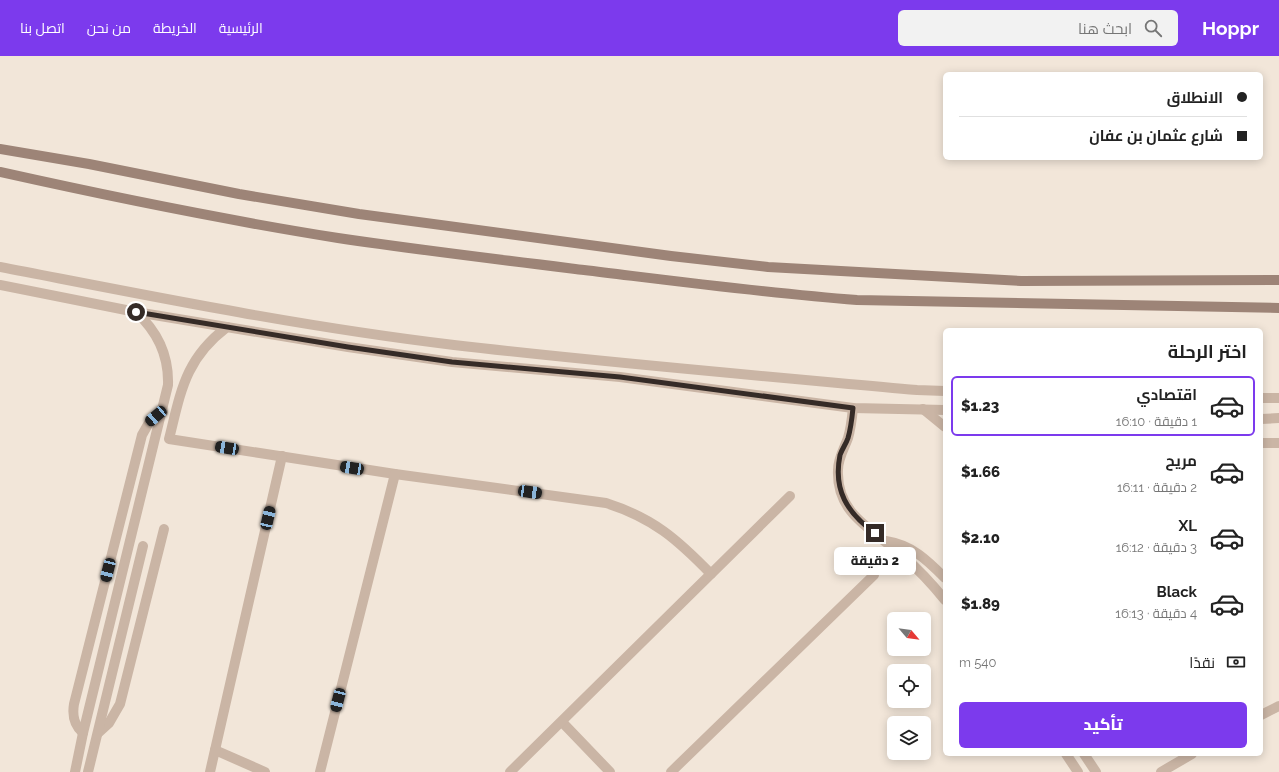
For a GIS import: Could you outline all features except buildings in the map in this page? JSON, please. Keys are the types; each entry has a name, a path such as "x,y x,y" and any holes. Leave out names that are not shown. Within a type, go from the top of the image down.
{"street":[{"path":"0,149 90,164 239,194 360,214 671,256 768,267 1022,281 1279,280"},
{"path":"0,172 58,185 335,238 787,295 856,300 1279,308"},
{"path":"0,268 281,319 454,345 687,369 917,390 943,391"},
{"path":"0,285 136,312 348,347 452,362 620,377 853,408 943,410"},
{"path":"75,772 83,733 163,412 168,385 168,373 164,350 153,329 136,312"},
{"path":"228,327 208,343 193,363 187,374 182,386 169,439 394,474 606,503 635,513 661,528 685,547 711,574"},
{"path":"1263,398 1279,398"},
{"path":"853,408 848,438 840,458 838,469 839,486 844,502 853,515 919,571 943,598"},
{"path":"923,409 943,426"},
{"path":"83,733 75,723 73,711 74,704 142,435 150,421 163,412"},
{"path":"1263,419 1279,418"},
{"path":"1263,443 1279,443"},
{"path":"210,772 282,456"},
{"path":"320,772 394,474"},
{"path":"510,772 790,496"},
{"path":"98,732 109,723 120,704 164,529"},
{"path":"884,540 896,542 918,553 943,576"},
{"path":"88,772 143,546"},
{"path":"671,772 874,575"},
{"path":"1263,714 1279,706"},
{"path":"562,722 610,772"},
{"path":"215,750 265,772"},
{"path":"1067,756 1078,772"},
{"path":"1085,756 1096,772"},
{"path":"1161,772 1189,756"}],"route":[{"path":"136,312 348,347 452,362 620,377 853,408 848,438 841,453 838,469 839,486 844,502 853,515 865,527 875,533"}]}
